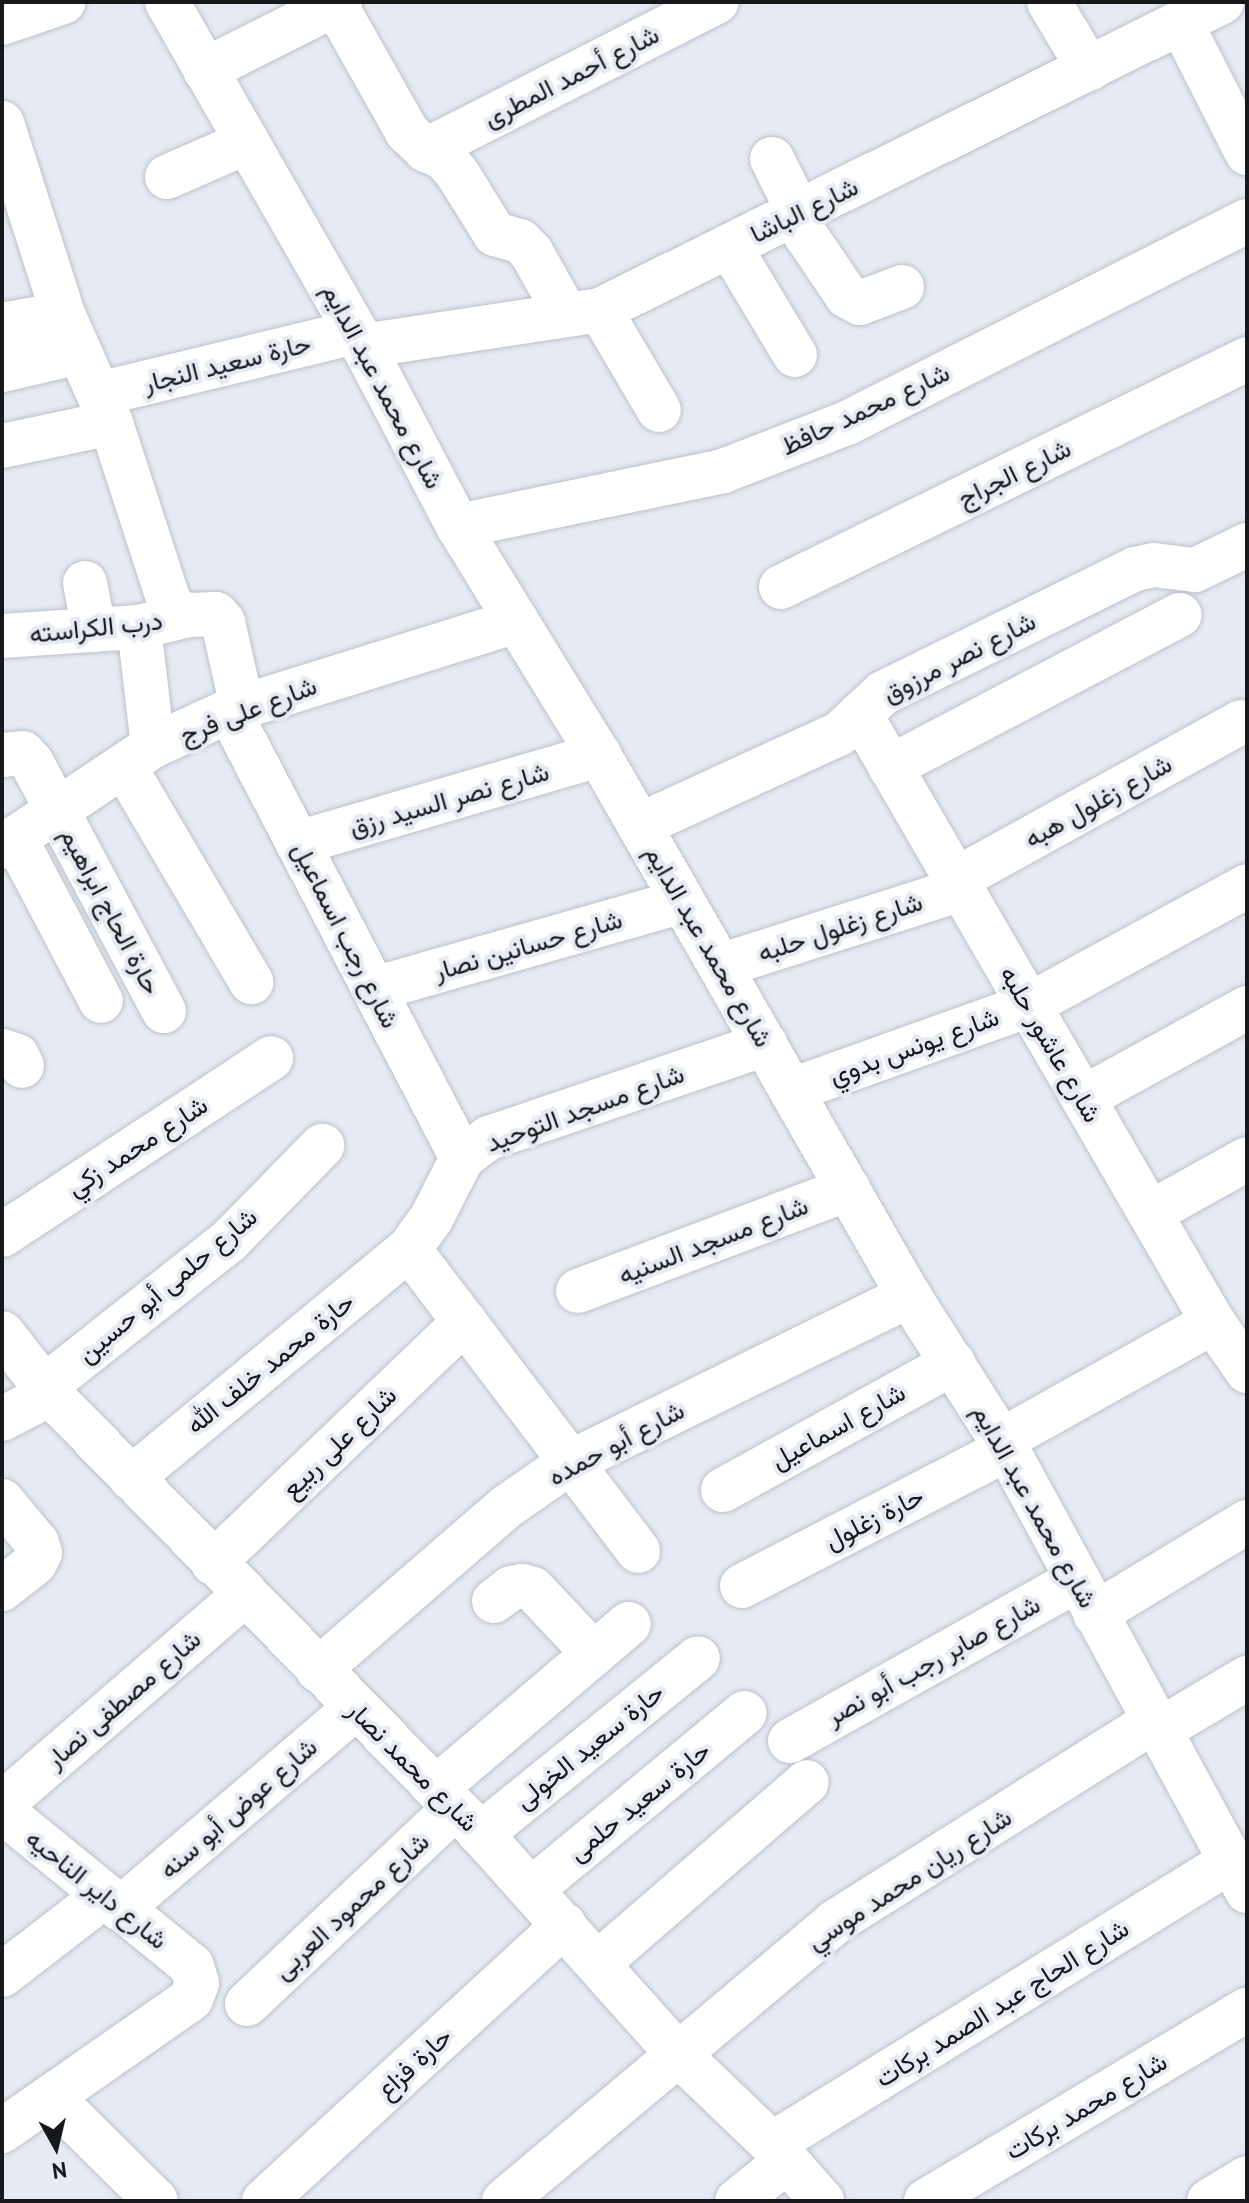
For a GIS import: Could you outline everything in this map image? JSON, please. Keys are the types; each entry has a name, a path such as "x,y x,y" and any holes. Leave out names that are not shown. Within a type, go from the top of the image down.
{"street":[{"name":"شارع محمد عبد الدايم","path":"167,2 360,339 458,526 599,755 909,1296 1004,1445 1155,1727 1242,1879"},
{"name":"شارع أحمد المطرى","path":"426,150 716,2"},
{"path":"1049,2 1089,69"},
{"name":"شارع الباشا","path":"360,339 583,312 730,247 1222,2"},
{"path":"2,23 55,3"},
{"path":"205,70 338,3 407,132 426,150 444,158 457,173 495,234 520,241 531,252 583,312 659,410"},
{"path":"1181,23 1247,153"},
{"path":"4,139 72,333 105,409 168,598 175,611 189,615"},
{"path":"167,177 247,142"},
{"path":"772,159 796,214 847,296 860,303 902,287"},
{"name":"شارع محمد حافظ","path":"458,526 723,471 847,423 1247,221"},
{"path":"730,247 795,355"},
{"path":"2,325 72,333"},
{"path":"2,370 72,333"},
{"name":"حارة سعيد النجار","path":"2,446 105,409 360,339"},
{"name":"شارع الجراج","path":"781,587 1247,359"},
{"name":"شارع نصر مرزوق","path":"640,825 839,734 852,726 883,693 1135,569 1154,565 1195,570 1247,545"},
{"path":"85,583 94,630"},
{"name":"شارع رجب اسماعيل","path":"189,615 216,614 223,622 236,709 298,843 462,1158"},
{"name":"درب الكراسته","path":"2,636 139,627 189,615"},
{"path":"890,767 1180,615"},
{"name":"شارع على فرج","path":"9,843 138,756 236,709 516,621"},
{"path":"139,627 138,756 251,982"},
{"name":"شارع عاشور حلبه","path":"860,714 1213,1322 1247,1371"},
{"name":"شارع زغلول هبه","path":"958,884 1241,722"},
{"name":"حارة الحاج ابراهيم","path":"2,755 23,753 57,810 164,1011"},
{"name":"شارع نصر السيد رزق","path":"298,843 599,755"},
{"path":"9,843 101,1001"},
{"name":"شارع زغلول حلبه","path":"720,966 958,884"},
{"name":"شارع يونس بدوي","path":"792,1090 1029,1005 1247,886"},
{"name":"شارع حسانين نصار","path":"374,989 683,901"},
{"path":"1083,1098 1247,1008"},
{"name":"شارع مسجد التوحيد","path":"409,1249 432,1217 462,1158 489,1138 765,1044"},
{"name":"شارع محمد زكي","path":"2,1235 271,1058"},
{"name":"شارع حلمى أبو حسين","path":"2,1419 47,1390 230,1240 322,1146"},
{"path":"1150,1213 1247,1159"},
{"name":"شارع مسجد السنيه","path":"578,1291 848,1189"},
{"path":"409,1249 638,1551"},
{"name":"حارة محمد خلف الله","path":"131,1478 409,1249"},
{"name":"شارع أبو حمده","path":"318,1670 506,1507 571,1462 909,1296"},
{"name":"شارع على ربيع","path":"213,1563 465,1321"},
{"name":"حارة زغلول","path":"742,1586 1004,1445 1213,1322"},
{"name":"شارع محمد نصار","path":"2,1333 47,1390 457,1810 532,1889 677,2053 780,2153 822,2201"},
{"name":"شارع اسماعيل","path":"723,1490 953,1363"},
{"path":"2,1501 37,1543 40,1553 35,1563 2,1589"},
{"name":"شارع صابر رجب أبو نصر","path":"790,1741 1247,1522"},
{"path":"494,1601 511,1588 522,1586 533,1589 608,1642 643,1703"},
{"name":"شارع مصطفى نصار","path":"7,1820 244,1595"},
{"path":"457,1810 608,1642"},
{"name":"حارة سعيد الخولى","path":"457,1810 643,1703 698,1658"},
{"name":"شارع ريان محمد موسي","path":"504,2201 835,1922 1155,1727 1247,1678"},
{"name":"شارع عوض أبو سنه","path":"2,1975 111,1903 355,1708"},
{"name":"حارة سعيد حلمى","path":"532,1889 745,1713"},
{"path":"598,1963 807,1782"},
{"name":"شارع محمود العربى","path":"247,2004 457,1810"},
{"name":"شارع داير الناحيه","path":"7,1820 192,1966 197,1983 191,1999 52,2098"},
{"name":"شارع الحاج عبد الصمد بركات","path":"737,2201 780,2153 1242,1879"},
{"name":"حارة فزاع","path":"264,2201 564,1925"},
{"name":"شارع محمد بركات","path":"926,2201 1247,2010"},
{"path":"2,2131 52,2098 156,2201"},
{"path":"1209,2201 1247,2178"}]}
